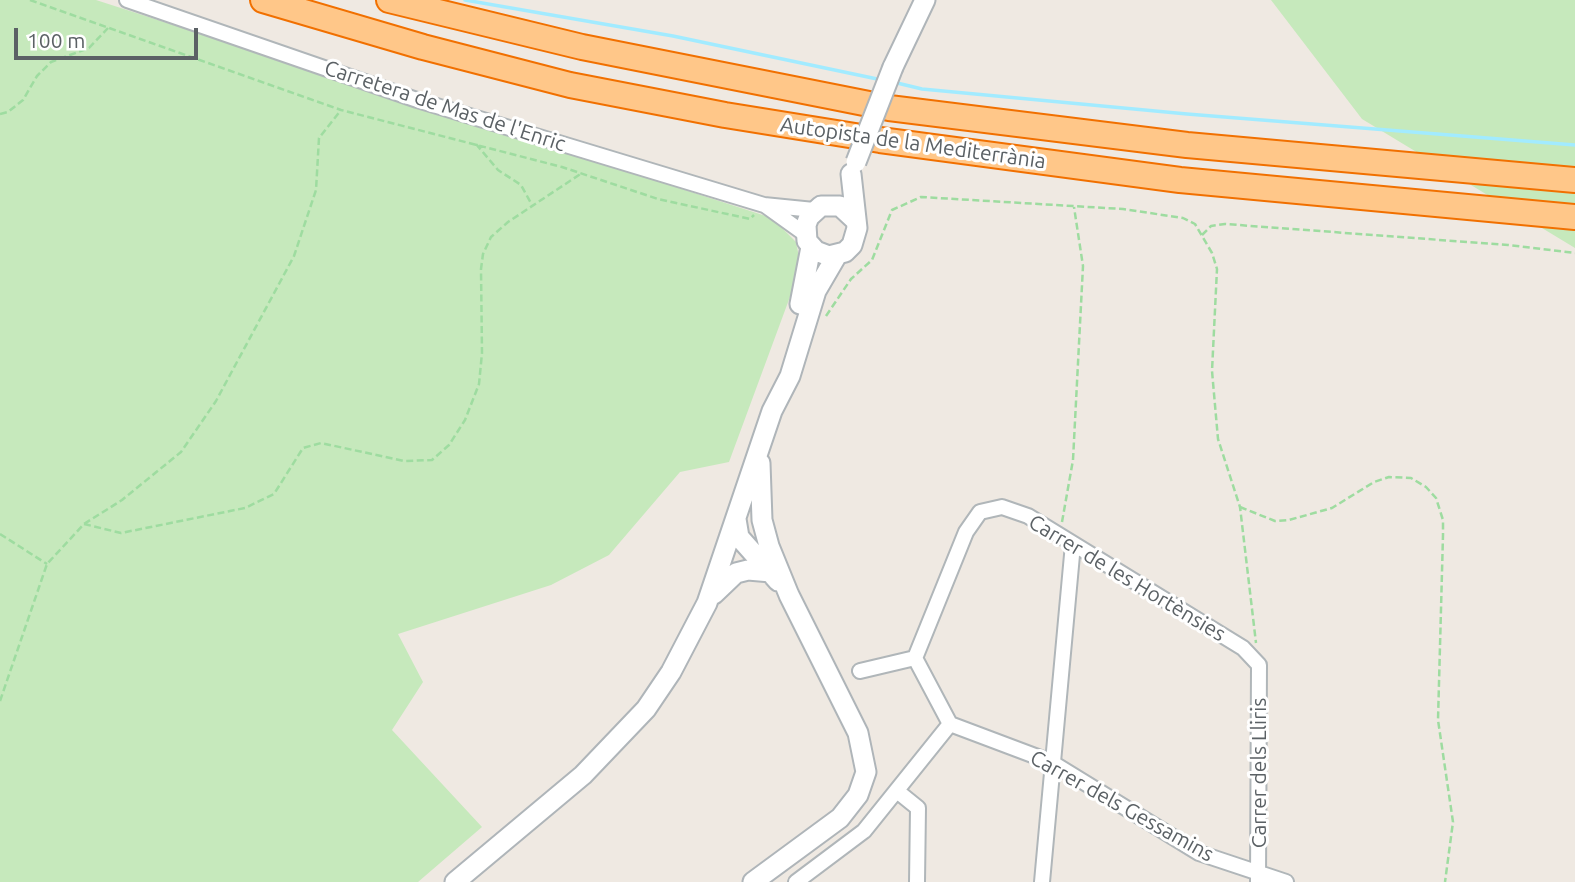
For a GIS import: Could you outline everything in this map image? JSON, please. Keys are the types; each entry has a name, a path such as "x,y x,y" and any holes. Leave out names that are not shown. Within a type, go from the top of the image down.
{"highway":[{"name":"Autopista de la Mediterrània","path":"263,0 423,47 570,85 725,116 880,140 1180,180 1575,217"},
{"name":"Autopista de la Mediterrània","path":"389,0 582,47 889,108 1187,145 1575,180"}],"main road":[{"path":"455,882 583,775 622,737 671,672 707,603 772,411 777,376 806,284 808,217 821,207 853,168 893,67 925,0"},
{"path":"772,411 790,376 816,291 837,255 852,246 857,228 854,219 853,168"},
{"path":"821,207 840,206 854,219"},
{"path":"808,240 821,254 837,255"},
{"path":"753,882 840,818 858,795 866,772 858,733 789,595 762,520 760,450"},
{"path":"736,519 739,537 789,595"},
{"path":"707,603 722,584 736,573 748,570 771,572"}],"street":[{"name":"Carretera de Mas de l'Enric","path":"127,0 417,100 764,205"},
{"path":"764,205 821,207"},
{"path":"764,205 808,240"},
{"name":"Carrer de les Hortènsies","path":"915,658 966,532 981,512 1002,507 1028,516 1243,648 1259,664"},
{"path":"1042,882 1073,544"},
{"path":"796,882 864,831 950,723 915,658 860,671"},
{"name":"Carrer dels Lliris","path":"1258,878 1259,664"},
{"name":"Carrer dels Gessamins","path":"950,723 1051,762 1199,853 1258,878 1286,882"},
{"path":"897,791 918,808 917,882"}],"path":[{"path":"30,0 341,110 582,173 658,199 750,219 764,205"},
{"path":"0,114 8,112 23,100 37,76 51,62 89,48 108,28"},
{"path":"0,701 47,564 84,524 122,500 181,453 216,401 294,256 316,190 319,138 341,110"},
{"path":"476,144 498,170 521,185 533,206"},
{"path":"84,524 121,533 245,508 274,494 303,448 321,443 404,461 432,460 449,445 479,384 483,254 491,237 582,173"},
{"path":"823,320 851,279 872,260 892,209 921,197 977,203 1123,209 1183,218 1195,224 1217,269 1212,371 1218,439 1240,507 1259,664"},
{"path":"1060,536 1073,460 1079,368 1083,266 1074,207"},
{"path":"1202,236 1211,226 1225,224 1508,245 1575,253"},
{"path":"1240,507 1256,516 1275,521 1289,520 1332,508 1374,482 1389,477 1410,478 1426,487 1436,498 1443,520 1437,720 1453,822 1444,882"},
{"path":"0,534 47,564"}],"green space":[{"path":"0,0 96,0 772,218 796,242 801,267 729,462 680,472 609,555 551,585 398,634 423,682 392,730 482,827 418,882 0,882"},
{"path":"1271,0 1575,0 1575,248 1362,119"}],"waterway":[{"path":"465,0 673,36 882,80"},
{"path":"893,82 922,89 1187,114 1575,145"}]}
